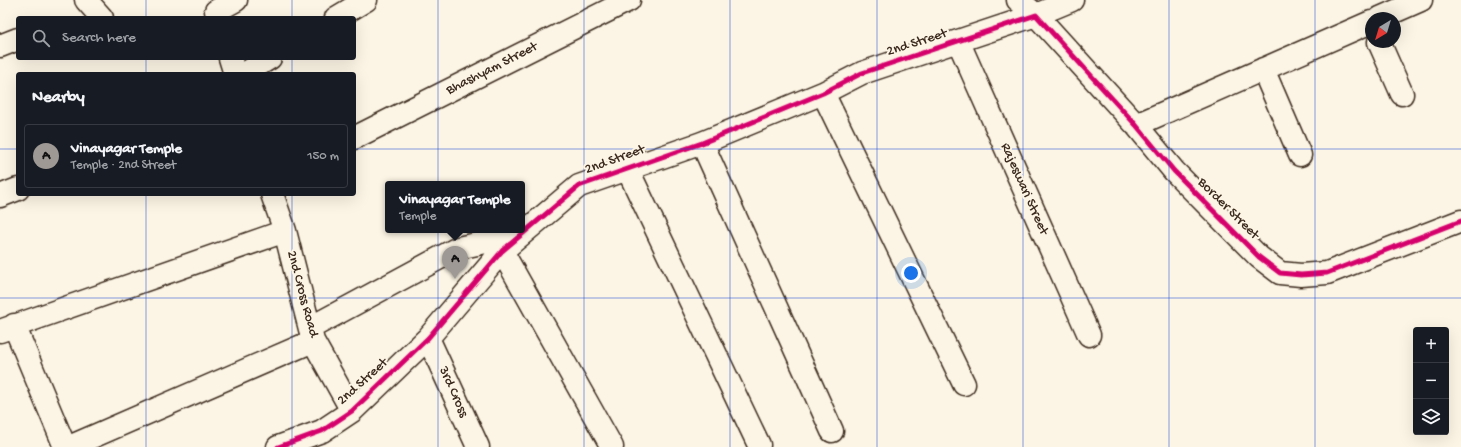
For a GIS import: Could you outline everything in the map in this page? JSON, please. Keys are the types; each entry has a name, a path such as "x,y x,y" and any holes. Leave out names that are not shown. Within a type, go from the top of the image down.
{"street":[{"path":"215,10 236,0"},
{"path":"339,16 366,0"},
{"name":"Bhashyam Street","path":"356,137 629,0"},
{"name":"Border Street","path":"1018,0 1036,16 1136,124 1174,171 1259,258 1280,273 1300,275 1327,273 1461,221"},
{"name":"2nd Street","path":"525,232 579,186 702,143 823,93 862,74 1036,16 1072,0"},
{"path":"1395,12 1421,0"},
{"path":"1136,124 1365,25"},
{"path":"0,46 16,40"},
{"name":"Rajeswari Street","path":"958,43 1089,335"},
{"path":"1381,48 1402,94"},
{"path":"231,60 234,72"},
{"path":"247,72 267,60"},
{"path":"1263,69 1300,155"},
{"path":"823,93 964,384"},
{"path":"702,143 832,431"},
{"path":"627,168 759,445"},
{"path":"0,196 16,190"},
{"name":"2nd Cross Road","path":"273,196 285,231 311,334 352,411"},
{"path":"65,447 7,328 285,231"},
{"name":"2nd Street","path":"278,447 325,439 428,338 502,251 523,233"},
{"path":"69,447 311,334 458,248 521,235"},
{"path":"502,251 612,447"},
{"name":"3rd Cross","path":"428,338 478,447"}],"cycle path":[{"path":"525,232 579,186 702,143 823,93 862,73 1036,15 1136,125 1174,171 1259,257 1280,273 1301,275 1327,273 1461,221"},
{"path":"278,447 322,431 352,411 428,338 502,251 523,233"}],"place":[{"name":"Vinayagar Temple","path":"455,279"}]}
